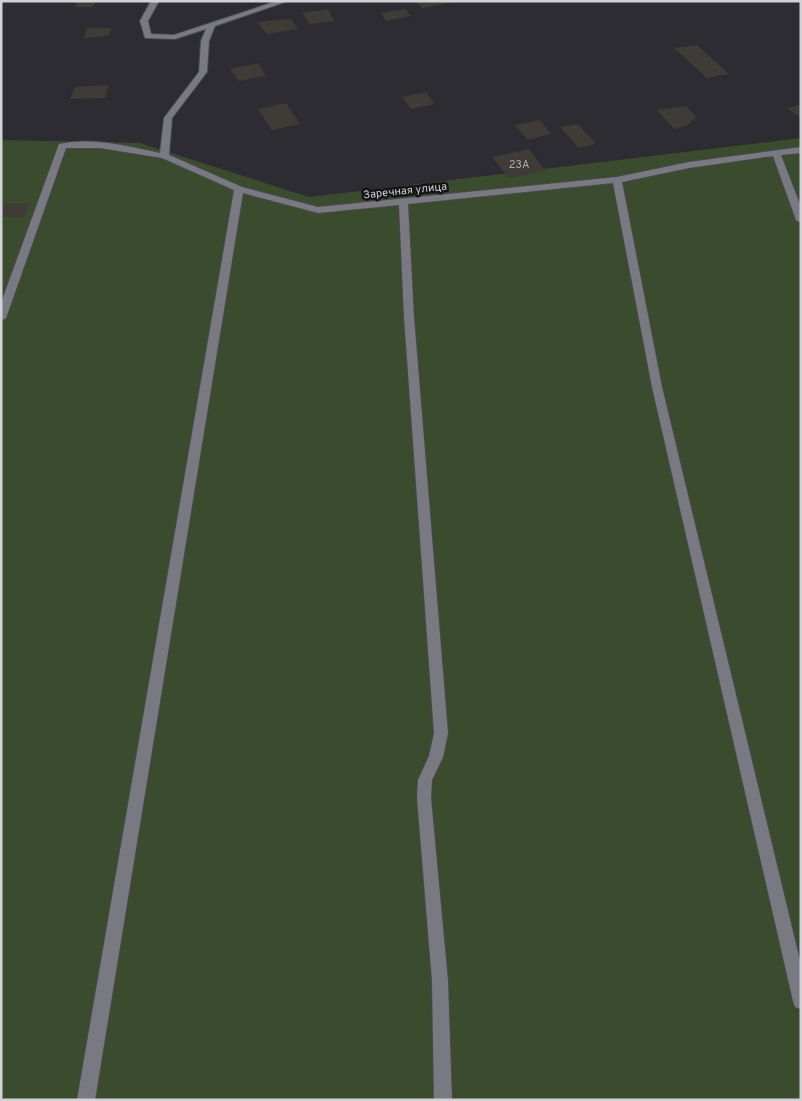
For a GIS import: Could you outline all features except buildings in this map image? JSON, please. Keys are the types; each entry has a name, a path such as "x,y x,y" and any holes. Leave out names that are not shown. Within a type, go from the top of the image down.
{"street":[{"path":"155,1 144,21 148,36 175,37 285,1"},
{"path":"164,156 168,118 203,72 205,41 213,23"},
{"name":"Заречная улица","path":"1,318 62,146 70,144 116,147 164,156 239,189 318,210 617,180 689,165 801,150"},
{"path":"776,153 801,220"},
{"path":"617,180 657,387 801,1001"},
{"path":"86,1100 239,189"},
{"path":"403,201 409,317 441,733 436,757 425,780 424,798 440,981 443,1100"}],"green space":[{"path":"801,138 801,1100 1,1100 1,140 140,143 309,197"}]}
